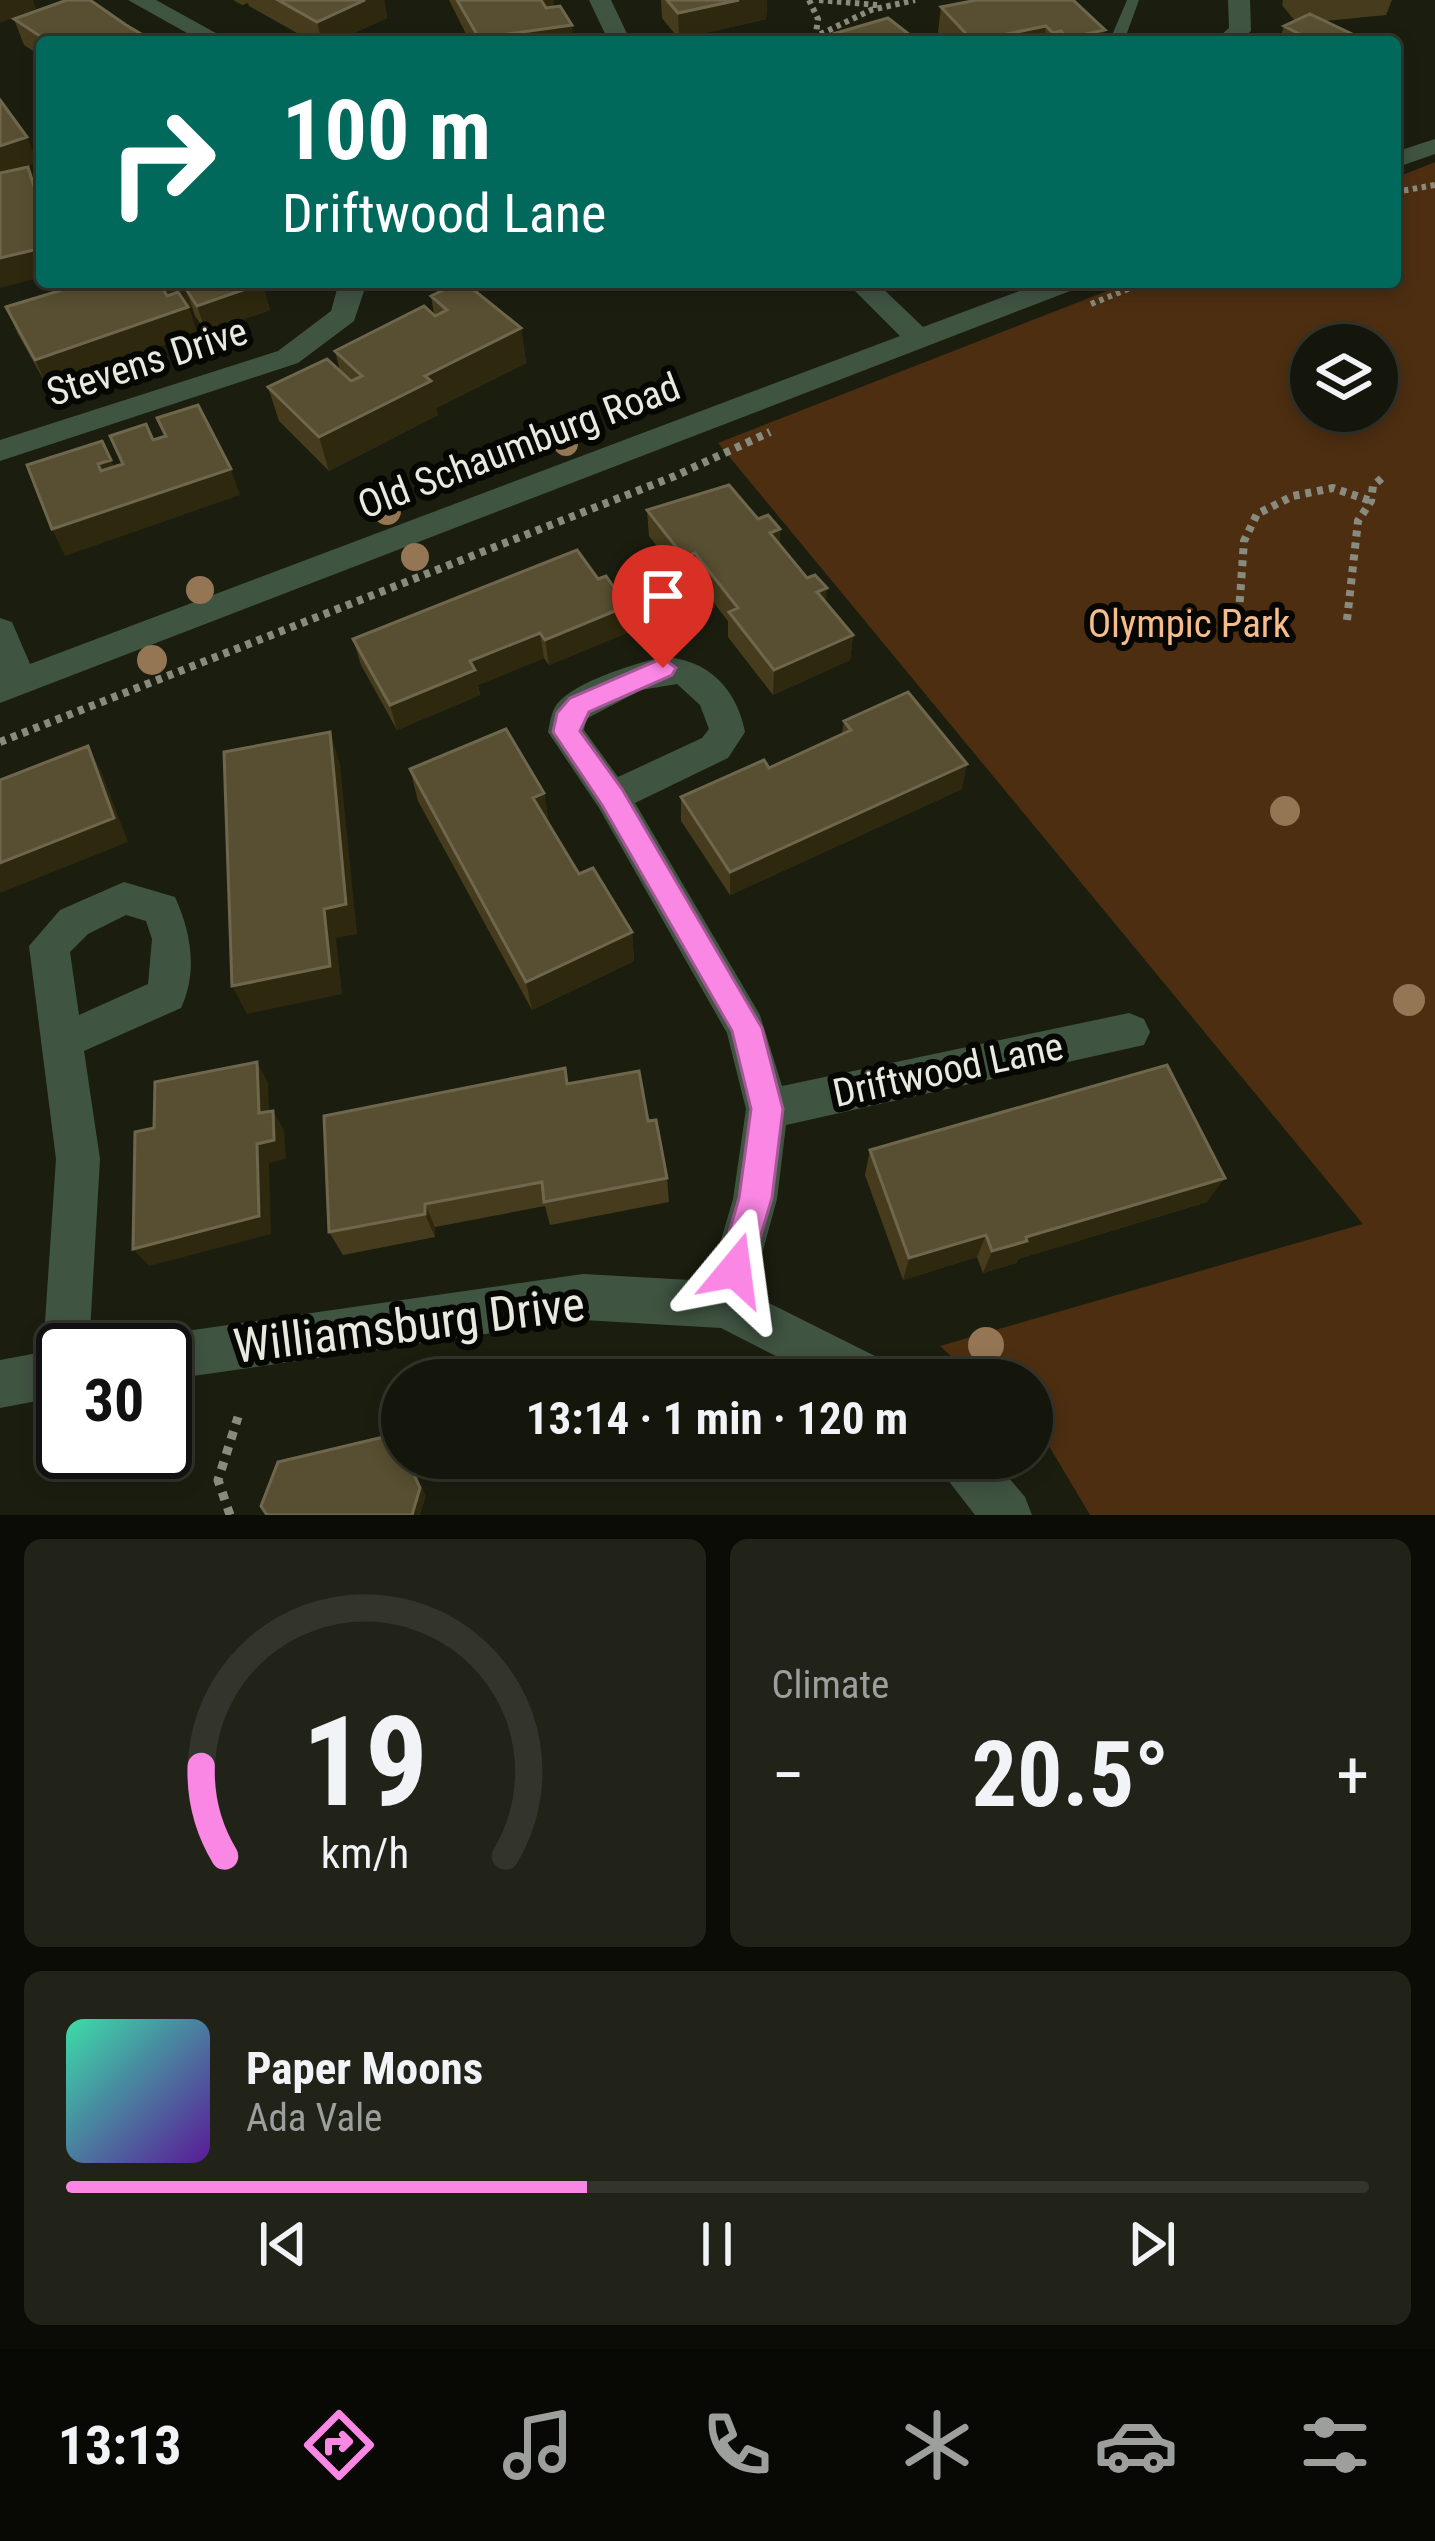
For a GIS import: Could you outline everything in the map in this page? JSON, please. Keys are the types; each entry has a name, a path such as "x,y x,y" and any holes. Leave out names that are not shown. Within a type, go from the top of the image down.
{"street":[{"path":"139,0 209,36"},
{"path":"600,0 617,36"},
{"path":"1233,36 1240,31 1240,0"},
{"path":"1401,158 1435,146"},
{"name":"Stevens Drive","path":"0,451 288,357 344,315 351,288"},
{"path":"866,288 918,338"},
{"name":"Old Schaumburg Road","path":"10,686 918,338 1076,294"},
{"path":"0,631 10,686"},
{"path":"612,797 746,1028 767,1109 755,1198 725,1305 831,1359"},
{"name":"Driftwood Lane","path":"767,1109 1129,1032"},
{"path":"63,1041 78,1159 68,1323"},
{"name":"Williamsburg Drive","path":"192,1353 583,1297 725,1305"},
{"path":"0,1384 36,1377"},
{"path":"978,1479 1007,1515"}],"lane":[{"path":"1121,36 1133,0"}],"path":[{"path":"808,0 818,19 816,34"},
{"path":"819,0 895,4"},
{"path":"813,36 871,10 915,0"},
{"path":"1401,191 1435,185"},
{"path":"1076,294 1110,288"},
{"path":"0,742 675,476 777,429"},
{"path":"1347,620 1358,521 1371,501 1373,486 1383,478"},
{"path":"1238,626 1244,541 1257,514 1293,496 1333,488 1371,501"},
{"path":"230,1515 218,1480 238,1417"}],"green space":[{"name":"Olympic Park","path":"1435,162 1435,1515 1090,1515 1053,1453 1053,1359 954,1359 940,1346 1363,1224 718,443 1115,288 1401,288 1401,176"}],"building":[{"path":"67,0 90,0 145,36 40,36 14,19"},
{"path":"278,0 365,0 317,22"},
{"path":"457,0 541,0 546,8 560,6 572,25 493,36 478,36"},
{"path":"667,0 739,0 678,13"},
{"path":"977,0 1073,0 1105,30 1065,36 1046,26 1009,36 968,36 941,7"},
{"path":"1310,14 1356,36 1303,36 1284,26"},
{"path":"888,18 911,36 826,36"},
{"path":"0,100 27,137 0,146"},
{"path":"28,167 36,193 36,249 0,258 0,173"},
{"path":"68,288 163,288 167,296 178,292 188,307 35,360 6,307"},
{"path":"189,288 249,288 197,306"},
{"path":"448,288 471,288 521,328 425,376 431,381 319,437 268,387 327,359 351,381 362,376 335,351 424,306 435,316 447,310 431,296"},
{"path":"198,405 231,469 52,529 27,465 102,441 111,460 98,464 101,471 123,464 110,436 146,424 153,440 166,436 157,418"},
{"path":"729,485 758,519 768,515 780,529 770,533 807,578 815,575 827,588 817,592 853,635 774,670 729,612 738,608 695,553 684,557 647,510"},
{"path":"577,550 598,579 606,576 627,606 545,640 540,633 470,661 475,670 390,705 353,639"},
{"path":"908,692 967,764 730,872 681,797 764,760 769,768 851,730 844,721"},
{"path":"506,729 544,793 533,798 579,874 593,868 632,932 526,982 410,769"},
{"path":"330,732 346,904 324,909 330,966 232,986 224,752"},
{"path":"88,746 114,818 0,863 0,780"},
{"path":"257,1062 259,1113 273,1111 274,1140 257,1144 259,1216 133,1249 135,1132 154,1128 155,1082"},
{"path":"1167,1065 1225,1178 992,1251 986,1235 909,1258 870,1150"},
{"path":"565,1068 567,1084 639,1071 648,1121 656,1120 667,1178 544,1202 542,1182 425,1204 425,1214 329,1232 324,1116"},
{"path":"381,1438 381,1479 416,1479 420,1488 412,1515 267,1515 261,1506 278,1462"}],"route":[{"path":"663,668 579,705 570,713 566,732 612,797 746,1028 767,1109 755,1198 735,1270"}]}
